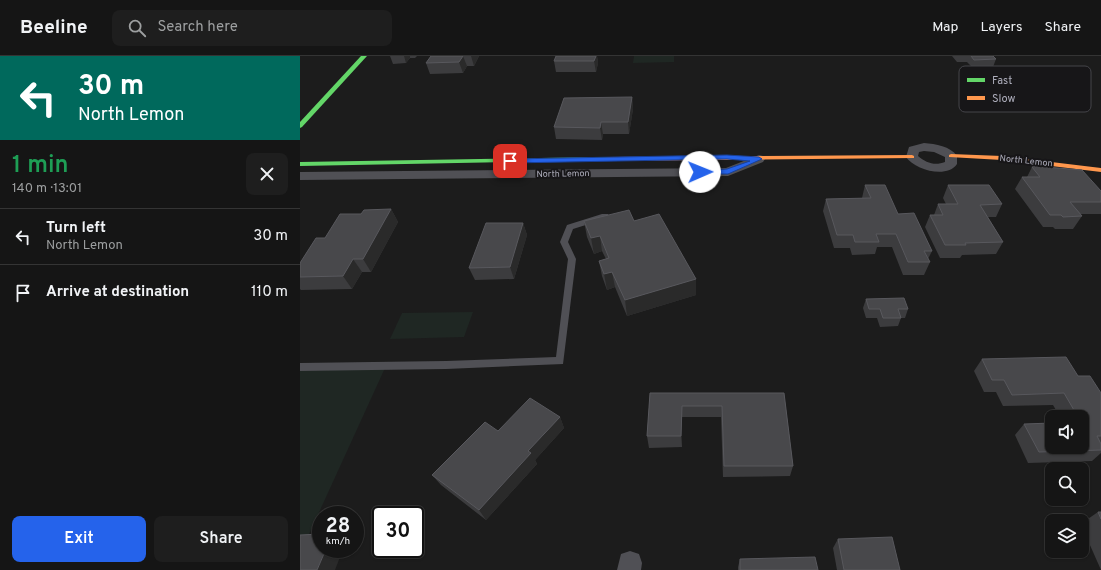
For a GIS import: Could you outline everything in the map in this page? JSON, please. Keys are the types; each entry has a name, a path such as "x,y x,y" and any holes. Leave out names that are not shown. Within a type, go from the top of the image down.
{"street":[{"path":"300,126 364,56"},
{"path":"924,146 939,149 951,156 950,164 937,168 921,165 912,158 913,150 924,146"},
{"name":"North Lemon","path":"951,156 1002,158 1101,170"},
{"name":"North Lemon","path":"300,164 727,157 759,159 912,158"},
{"path":"643,173 645,159"},
{"name":"North Lemon","path":"304,176 728,172 759,159"},
{"path":"411,176 420,162"},
{"path":"344,175 352,163"},
{"name":"North Lemon","path":"304,176 318,164"}],"lane":[{"path":"300,367 446,365 560,361 572,259 564,242 570,228 605,216"}],"shaded area":[{"path":"634,56 674,56 674,62 633,63"},
{"path":"473,312 464,337 390,339 402,313"},
{"path":"385,368 322,506 312,506 312,528 300,554 300,371"}],"building":[{"path":"431,56 463,56 459,62 426,63"},
{"path":"556,56 596,56 594,61 554,61"},
{"path":"971,56 993,56 996,59 974,60"},
{"path":"632,97 628,122 601,122 600,128 554,127 564,98"},
{"path":"1032,167 1082,170 1101,191 1101,202 1070,202 1082,216 1063,217 1061,215 1050,215 1022,177 1040,177"},
{"path":"865,185 885,185 898,214 914,213 932,251 924,251 930,262 908,262 896,234 876,234 879,242 855,242 853,235 837,235 826,199 871,198"},
{"path":"948,185 989,185 1002,204 980,205 1003,242 945,245 930,215 943,215 938,204 958,204"},
{"path":"391,209 363,259 353,259 343,276 300,277 300,263 316,238 325,238 340,214 361,214 364,210"},
{"path":"629,210 634,221 659,214 696,279 625,300 612,272 604,274 599,261 609,258 600,236 591,238 584,221"},
{"path":"486,223 523,223 510,267 469,268"},
{"path":"904,298 908,309 898,309 901,318 883,318 880,309 869,309 866,299"},
{"path":"1066,357 1078,376 1090,376 1101,393 1101,436 1097,436 1101,444 1101,450 1089,450 1089,410 1074,410 1064,393 1012,395 1004,380 992,380 982,359"},
{"path":"650,393 784,393 793,466 724,466 722,406 682,406 681,436 647,436"},
{"path":"530,398 560,417 528,451 531,453 479,510 432,475 485,422 498,431"},
{"path":"1045,423 1045,452 1039,452 1024,424"},
{"path":"1098,512 1101,512 1101,519"},
{"path":"312,534 312,558 322,558 317,570 300,570 300,535"},
{"path":"892,537 900,570 844,570 838,539"},
{"path":"815,557 818,570 740,570 740,559"}],"traffic: fast":[{"path":"300,126 364,56"},
{"path":"300,164 608,159"}],"traffic: slow":[{"path":"951,156 1002,158 1101,170"},
{"path":"608,159 912,157"}],"route":[{"path":"510,161 727,157 759,159 728,172 700,172"}]}
